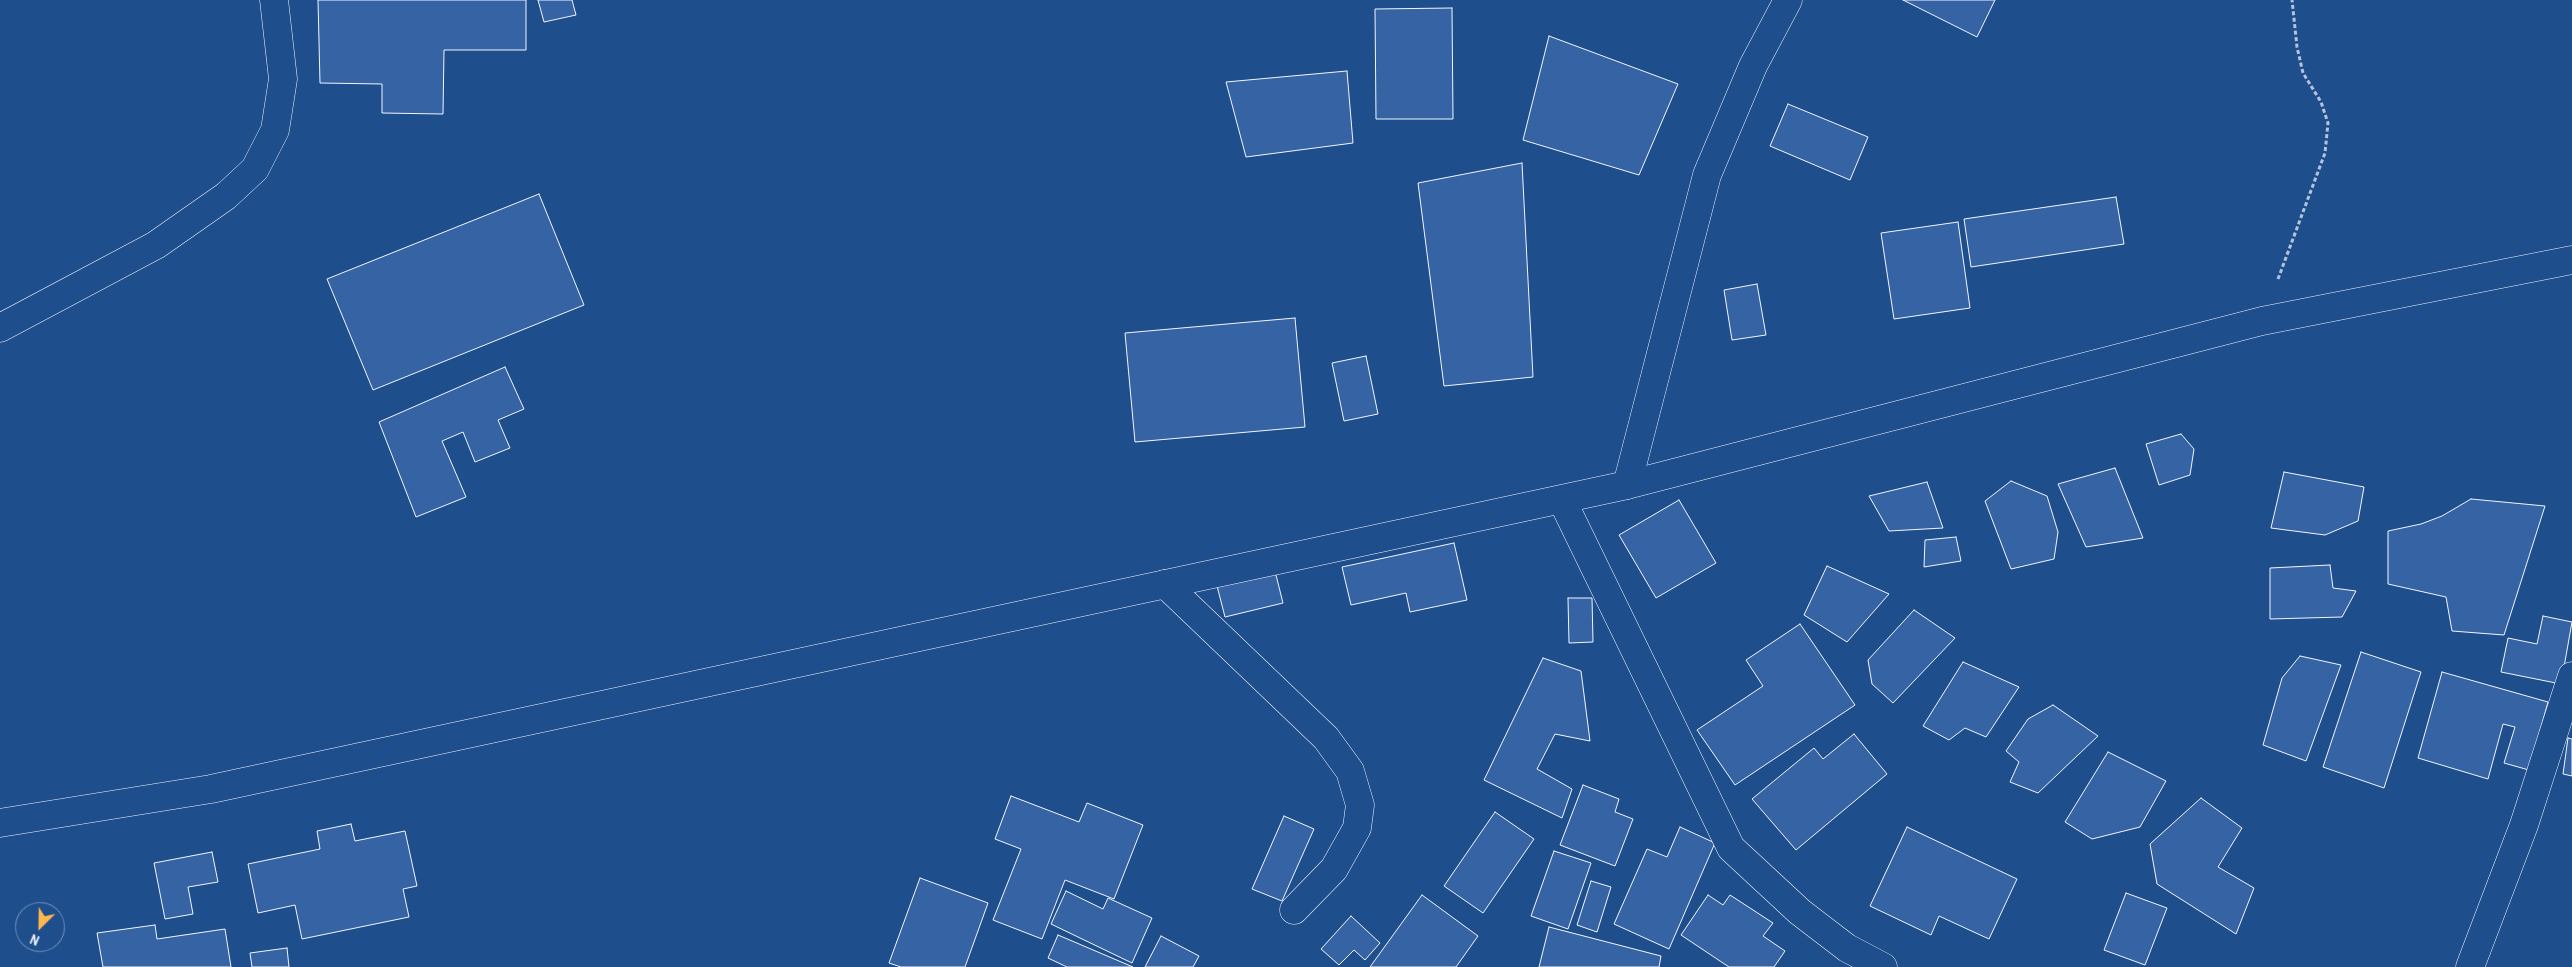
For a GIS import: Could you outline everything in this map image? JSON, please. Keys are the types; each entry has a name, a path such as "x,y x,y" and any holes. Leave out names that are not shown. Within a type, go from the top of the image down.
{"street":[{"path":"0,328 156,245 226,196 255,169 274,130 283,80 274,0"},
{"path":"1627,485 1707,175 1753,66 1788,0"},
{"path":"0,824 211,789 1562,500 1627,485 2262,321 2572,260"},
{"path":"1562,500 1731,848 1808,918 1847,948 1882,967"},
{"path":"1165,584 1326,738 1350,771 1360,805 1357,828 1334,869 1294,910"},
{"path":"2470,967 2524,825 2572,676"}],"path":[{"path":"2262,321 2325,153 2328,123 2320,102 2304,73 2297,47 2292,0"}],"building":[{"path":"318,0 526,0 526,50 444,50 443,114 382,113 382,84 320,83"},
{"path":"538,0 572,0 576,15 544,22"},
{"path":"1903,0 1995,0 1977,37"},
{"path":"1452,8 1453,119 1376,119 1375,9"},
{"path":"1549,36 1678,84 1639,175 1523,140"},
{"path":"1347,71 1353,143 1246,157 1226,82"},
{"path":"1788,104 1868,137 1850,180 1770,146"},
{"path":"1522,163 1533,377 1444,386 1418,183"},
{"path":"539,194 584,305 373,390 327,279"},
{"path":"2116,197 2124,244 1971,267 1964,219"},
{"path":"1958,222 1970,308 1894,319 1881,233"},
{"path":"1757,284 1766,335 1732,340 1724,290"},
{"path":"1295,318 1305,427 1135,442 1125,333"},
{"path":"1366,356 1378,414 1344,421 1332,363"},
{"path":"505,367 524,409 498,420 510,448 475,462 463,432 442,441 466,497 416,517 379,422"},
{"path":"2181,434 2194,449 2190,475 2159,485 2146,444"},
{"path":"2115,468 2143,538 2086,547 2058,484"},
{"path":"2284,472 2364,487 2358,521 2325,535 2271,528"},
{"path":"2011,481 2047,496 2058,532 2054,559 2011,569 1985,501"},
{"path":"1927,482 1943,528 1889,531 1869,496"},
{"path":"2471,499 2545,506 2504,635 2452,631 2446,597 2388,584 2388,531 2421,524 2442,516"},
{"path":"1679,500 1716,563 1656,598 1619,535"},
{"path":"1956,537 1961,561 1924,567 1925,540"},
{"path":"1454,543 1467,600 1410,612 1406,593 1351,605 1342,567"},
{"path":"2330,565 2333,588 2356,591 2342,617 2270,619 2270,568"},
{"path":"1827,566 1889,594 1847,642 1804,615"},
{"path":"1275,571 1283,603 1225,617 1217,586"},
{"path":"1568,598 1592,598 1593,642 1569,643"},
{"path":"1914,610 1955,638 1893,703 1872,684 1868,660"},
{"path":"2543,616 2572,622 2561,684 2501,672 2508,638 2537,644"},
{"path":"1800,624 1855,705 1735,785 1697,730 1763,686 1746,660"},
{"path":"2361,652 2421,672 2384,788 2323,767"},
{"path":"2300,656 2341,665 2306,761 2263,745 2282,678"},
{"path":"1543,658 1581,671 1590,741 1555,734 1537,769 1572,789 1562,818 1484,780"},
{"path":"1963,662 2019,687 1986,737 1965,728 1949,740 1923,726"},
{"path":"2442,672 2548,702 2529,770 2504,763 2515,727 2503,724 2488,779 2418,758"},
{"path":"2053,705 2098,736 2038,793 2010,782 2019,762 2006,751 2028,719"},
{"path":"1854,734 1887,774 1796,850 1752,799 1814,748 1823,759"},
{"path":"2568,738 2572,739 2572,776 2563,774"},
{"path":"2108,752 2166,781 2140,827 2092,839 2065,822"},
{"path":"1583,785 1619,799 1615,812 1633,819 1615,866 1560,845"},
{"path":"1011,796 1079,822 1087,803 1143,825 1114,899 1065,880 1042,939 993,920 1021,849 995,839"},
{"path":"2201,798 2242,828 2218,867 2254,888 2236,934 2157,884 2150,844"},
{"path":"1495,812 1534,839 1483,913 1444,886"},
{"path":"1284,816 1314,829 1282,901 1252,889"},
{"path":"351,824 355,841 405,831 417,886 403,889 409,917 302,939 295,905 258,913 248,864 320,849 317,831"},
{"path":"1680,827 1715,843 1669,949 1614,924 1647,849 1667,857"},
{"path":"1907,827 2017,879 1989,939 1939,916 1931,935 1870,906"},
{"path":"1554,851 1591,863 1568,929 1531,916"},
{"path":"212,852 218,882 188,887 193,914 165,919 154,863"},
{"path":"920,878 988,903 965,967 901,967 889,963"},
{"path":"1591,881 1611,887 1597,932 1577,925"},
{"path":"1066,891 1103,909 1108,898 1152,918 1132,963 1051,924"},
{"path":"2126,893 2167,908 2145,965 2104,950"},
{"path":"1422,895 1478,936 1456,967 1370,967"},
{"path":"1708,895 1723,905 1730,895 1773,923 1763,936 1785,951 1774,967 1729,967 1681,935"},
{"path":"1351,916 1380,943 1365,960 1354,950 1339,965 1321,949"},
{"path":"155,925 157,939 225,929 231,967 103,967 97,933"},
{"path":"1549,927 1661,956 1659,967 1539,967"},
{"path":"1058,935 1133,967 1067,967 1048,958"},
{"path":"1161,936 1199,956 1193,967 1145,967"},
{"path":"287,948 289,967 252,967 250,953"}]}
